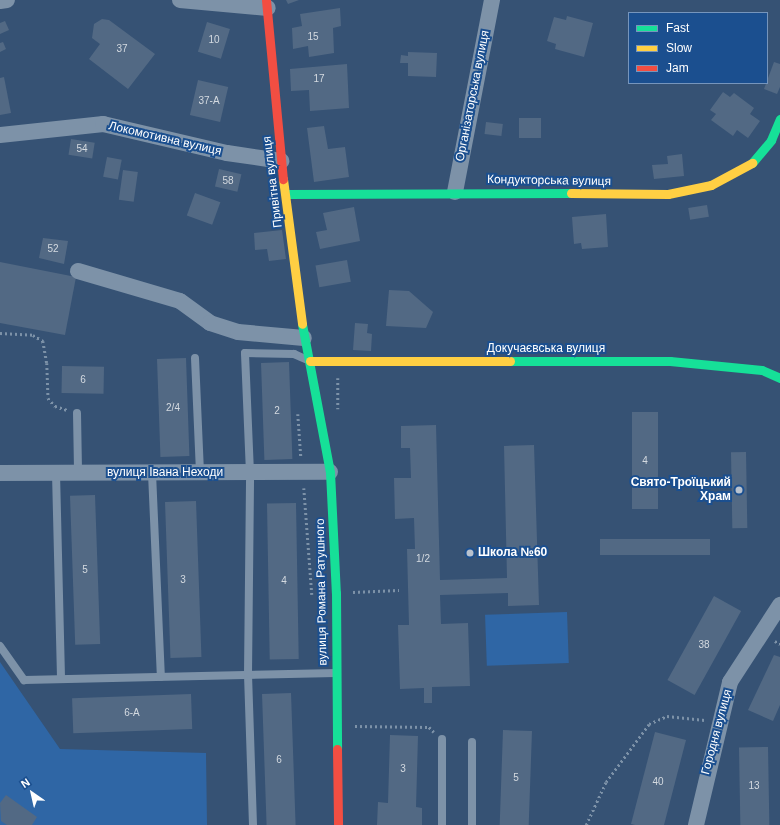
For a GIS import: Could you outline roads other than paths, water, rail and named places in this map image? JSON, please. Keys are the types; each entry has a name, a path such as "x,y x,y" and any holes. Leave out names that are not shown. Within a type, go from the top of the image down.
{"street":[{"path":"0,1 7,0"},
{"path":"180,0 267,4"},
{"name":"Організаторська вулиця","path":"455,192 492,0"},
{"name":"Привітна вулиця","path":"267,4 281,161 304,338 310,361"},
{"name":"Кондукторська вулиця","path":"286,194 455,192 668,194 711,185 751,164 771,140 780,119"},
{"name":"Локомотивна вулиця","path":"0,135 103,124 227,154 281,161"},
{"path":"78,271 180,302 210,323 238,332 304,338"},
{"name":"Докучаєвська вулиця","path":"310,361 670,361 762,370 780,378"},
{"name":"вулиця Романа Ратушного","path":"310,361 330,472 336,593 338,825"},
{"name":"вулиця Івана Неходи","path":"0,473 330,472"},
{"name":"Городня вулиця","path":"696,825 730,682 780,605"}],"lane":[{"path":"253,825 248,674 250,473 245,353 294,354 310,361"},
{"path":"195,358 200,473"},
{"path":"77,413 78,473"},
{"path":"56,473 61,679"},
{"path":"152,473 161,677"},
{"path":"0,646 24,680 336,673"},
{"path":"442,739 442,825"},
{"path":"472,742 472,825"}],"place":[{"name":"Свято-Троїцький Храм","path":"739,490"},
{"name":"Школа №60","path":"470,553"}]}
